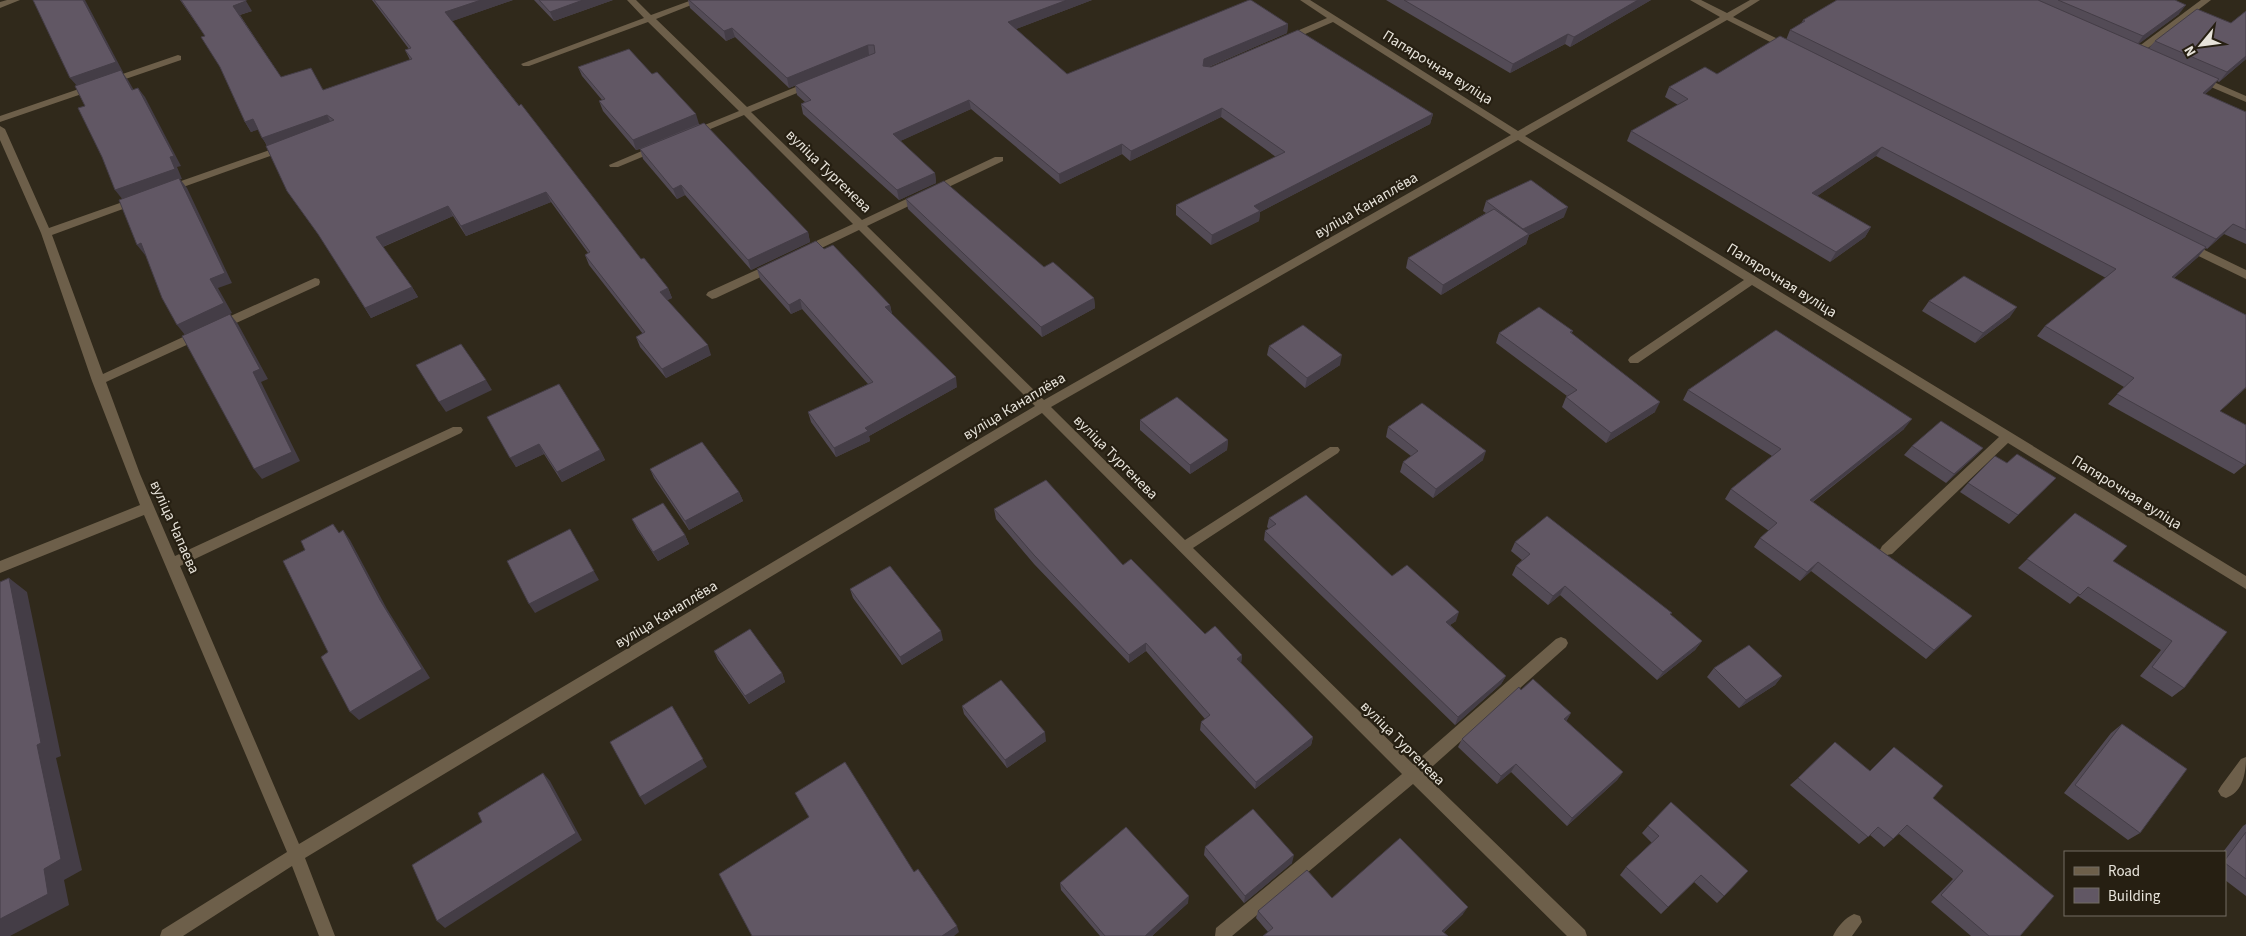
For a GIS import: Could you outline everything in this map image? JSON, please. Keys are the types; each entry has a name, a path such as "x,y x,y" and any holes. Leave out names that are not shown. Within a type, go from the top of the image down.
{"street":[{"path":"0,5 16,0"},
{"name":"вуліца Тургенева","path":"631,0 861,225 1412,775 1579,936"},
{"path":"526,64 700,0"},
{"name":"Папярочная вуліца","path":"1304,0 1519,136 2246,583"},
{"path":"1694,0 1796,52"},
{"name":"вуліца Канаплёва","path":"168,936 297,854 1042,407 1756,0"},
{"path":"2137,52 2207,0"},
{"path":"1278,42 1332,19"},
{"path":"0,120 178,58"},
{"path":"2192,76 2246,99"},
{"path":"684,137 818,81"},
{"name":"вуліца Чапаева","path":"0,129 46,233 98,381 147,508 173,563 297,854 327,936"},
{"path":"46,233 296,143"},
{"path":"614,166 667,144"},
{"path":"712,295 999,159"},
{"path":"2176,240 2246,275"},
{"path":"1634,360 1753,279"},
{"path":"98,381 316,282"},
{"path":"173,563 457,430"},
{"path":"1887,550 2008,436"},
{"path":"1184,547 1334,450"},
{"path":"0,567 147,508"},
{"path":"1222,934 1412,775 1561,643"},
{"path":"2226,790 2246,764"},
{"path":"1841,936 1854,922"}],"building":[{"path":"33,0 83,0 116,62 70,78"},
{"path":"181,0 246,0 233,6 281,77 311,68 323,90 412,59 405,50 411,48 374,0 481,0 445,12 519,106 521,104 641,259 644,258 668,288 660,292 708,345 662,369 636,337 645,332 585,255 590,252 546,192 461,226 448,206 376,237 412,287 365,308 318,234 287,191 266,146 334,120 327,115 262,138 253,119 245,122 220,67 201,37 205,36"},
{"path":"539,0 583,0 550,12"},
{"path":"689,0 1067,0 1008,22 1067,74 1251,0 1288,24 1204,59 1203,66 1211,67 1298,30 1433,114 1254,206 1260,211 1212,235 1176,205 1285,152 1222,108 1131,151 1122,144 1059,174 969,100 893,134 935,173 897,190 801,104 811,100 795,85 875,53 874,45 868,45 787,78 732,28 724,31"},
{"path":"1404,0 1638,0 1574,37 1568,34 1513,64"},
{"path":"1837,0 2038,0 2219,79 2203,93 2246,112 2246,230 2233,224 2216,239 1790,30"},
{"path":"2058,0 2175,0 2186,5 2143,36"},
{"path":"2197,9 2231,23 2246,11 2246,56 2227,72 2155,41"},
{"path":"1780,36 2206,247 2172,277 2246,315 2246,387 2220,411 2246,425 2245,465 2117,394 2134,378 2045,326 2116,269 1882,147 1812,193 1871,227 1836,252 1631,131 1688,99 1669,87 1705,67 1717,74"},
{"path":"629,49 652,74 657,72 696,114 633,140 599,101 605,99 578,67"},
{"path":"121,70 132,90 138,88 174,156 170,157 175,169 115,190 102,157 78,108 85,106 75,86"},
{"path":"704,123 808,232 748,260 681,185 673,189 640,149"},
{"path":"179,178 225,273 210,279 224,303 177,325 162,298 141,243 137,245 119,200"},
{"path":"1531,180 1568,207 1523,229 1486,201"},
{"path":"944,181 1044,267 1053,262 1094,298 1041,327 906,199"},
{"path":"1494,209 1529,234 1443,285 1408,258"},
{"path":"816,241 824,249 833,245 890,305 885,307 956,377 865,428 868,431 834,448 808,412 873,382 800,299 789,305 757,269"},
{"path":"1964,276 2017,307 1983,333 1929,301"},
{"path":"1539,307 1573,331 1570,332 1660,402 1611,433 1566,397 1577,390 1499,333"},
{"path":"230,314 260,369 253,372 292,452 254,469 182,336"},
{"path":"1303,325 1342,355 1307,378 1269,346"},
{"path":"1776,330 1912,419 1810,500 1972,616 1934,650 1818,562 1807,572 1760,538 1777,523 1731,489 1781,449 1688,390"},
{"path":"461,344 486,380 439,402 416,365"},
{"path":"559,384 600,450 557,472 539,444 510,458 487,417"},
{"path":"1177,397 1228,440 1190,465 1140,420"},
{"path":"1422,403 1486,451 1436,489 1403,462 1418,451 1388,427"},
{"path":"1941,421 1983,448 1954,474 1912,446"},
{"path":"702,442 739,492 685,521 650,469"},
{"path":"2017,454 2056,478 2018,515 1968,483 1995,456 2007,463"},
{"path":"1046,480 1123,565 1131,559 1205,634 1215,626 1242,655 1237,659 1313,737 1256,782 1201,722 1210,715 1146,643 1129,655 1034,555 994,509"},
{"path":"1306,495 1392,576 1407,565 1459,612 1446,622 1506,676 1458,717 1265,531 1276,524 1269,518"},
{"path":"663,503 685,535 653,552 632,519"},
{"path":"2075,513 2127,546 2113,561 2227,632 2184,688 2152,667 2172,641 2088,587 2080,595 2027,559"},
{"path":"1547,516 1672,613 1670,614 1702,641 1663,672 1565,586 1553,596 1516,566 1530,554 1515,542"},
{"path":"333,524 339,533 343,530 380,600 422,669 350,712 321,657 328,652 283,561 305,550 301,541"},
{"path":"570,529 594,571 529,604 507,561"},
{"path":"890,566 941,631 900,657 850,589"},
{"path":"9,578 41,743 37,745 61,859 44,869 48,894 0,919 0,582"},
{"path":"750,629 782,673 745,696 714,651"},
{"path":"1749,645 1782,676 1746,700 1714,668"},
{"path":"1533,679 1571,713 1564,719 1623,772 1572,818 1516,764 1501,776 1462,739 1519,687 1521,690"},
{"path":"1001,680 1045,732 1005,760 962,706"},
{"path":"672,706 703,759 640,797 610,742"},
{"path":"2122,724 2187,769 2140,833 2075,785"},
{"path":"1835,742 1870,771 1894,747 1943,786 1933,798 2054,896 2020,936 1989,936 1941,895 1963,871 1907,825 1893,839 1878,827 1868,837 1798,778"},
{"path":"845,762 914,872 918,869 957,926 942,936 752,936 719,874 809,817 795,793"},
{"path":"543,773 576,833 437,921 412,865 482,822 478,813"},
{"path":"1671,802 1748,871 1724,896 1701,875 1668,907 1626,867 1659,836 1648,826"},
{"path":"1253,809 1294,855 1245,896 1205,847"},
{"path":"1126,827 1189,896 1145,936 1105,936 1060,883"},
{"path":"2246,832 2246,879 2226,864 2226,859"},
{"path":"1400,838 1468,907 1442,931 1448,936 1263,936 1273,928 1258,911 1307,870 1332,898"}]}
